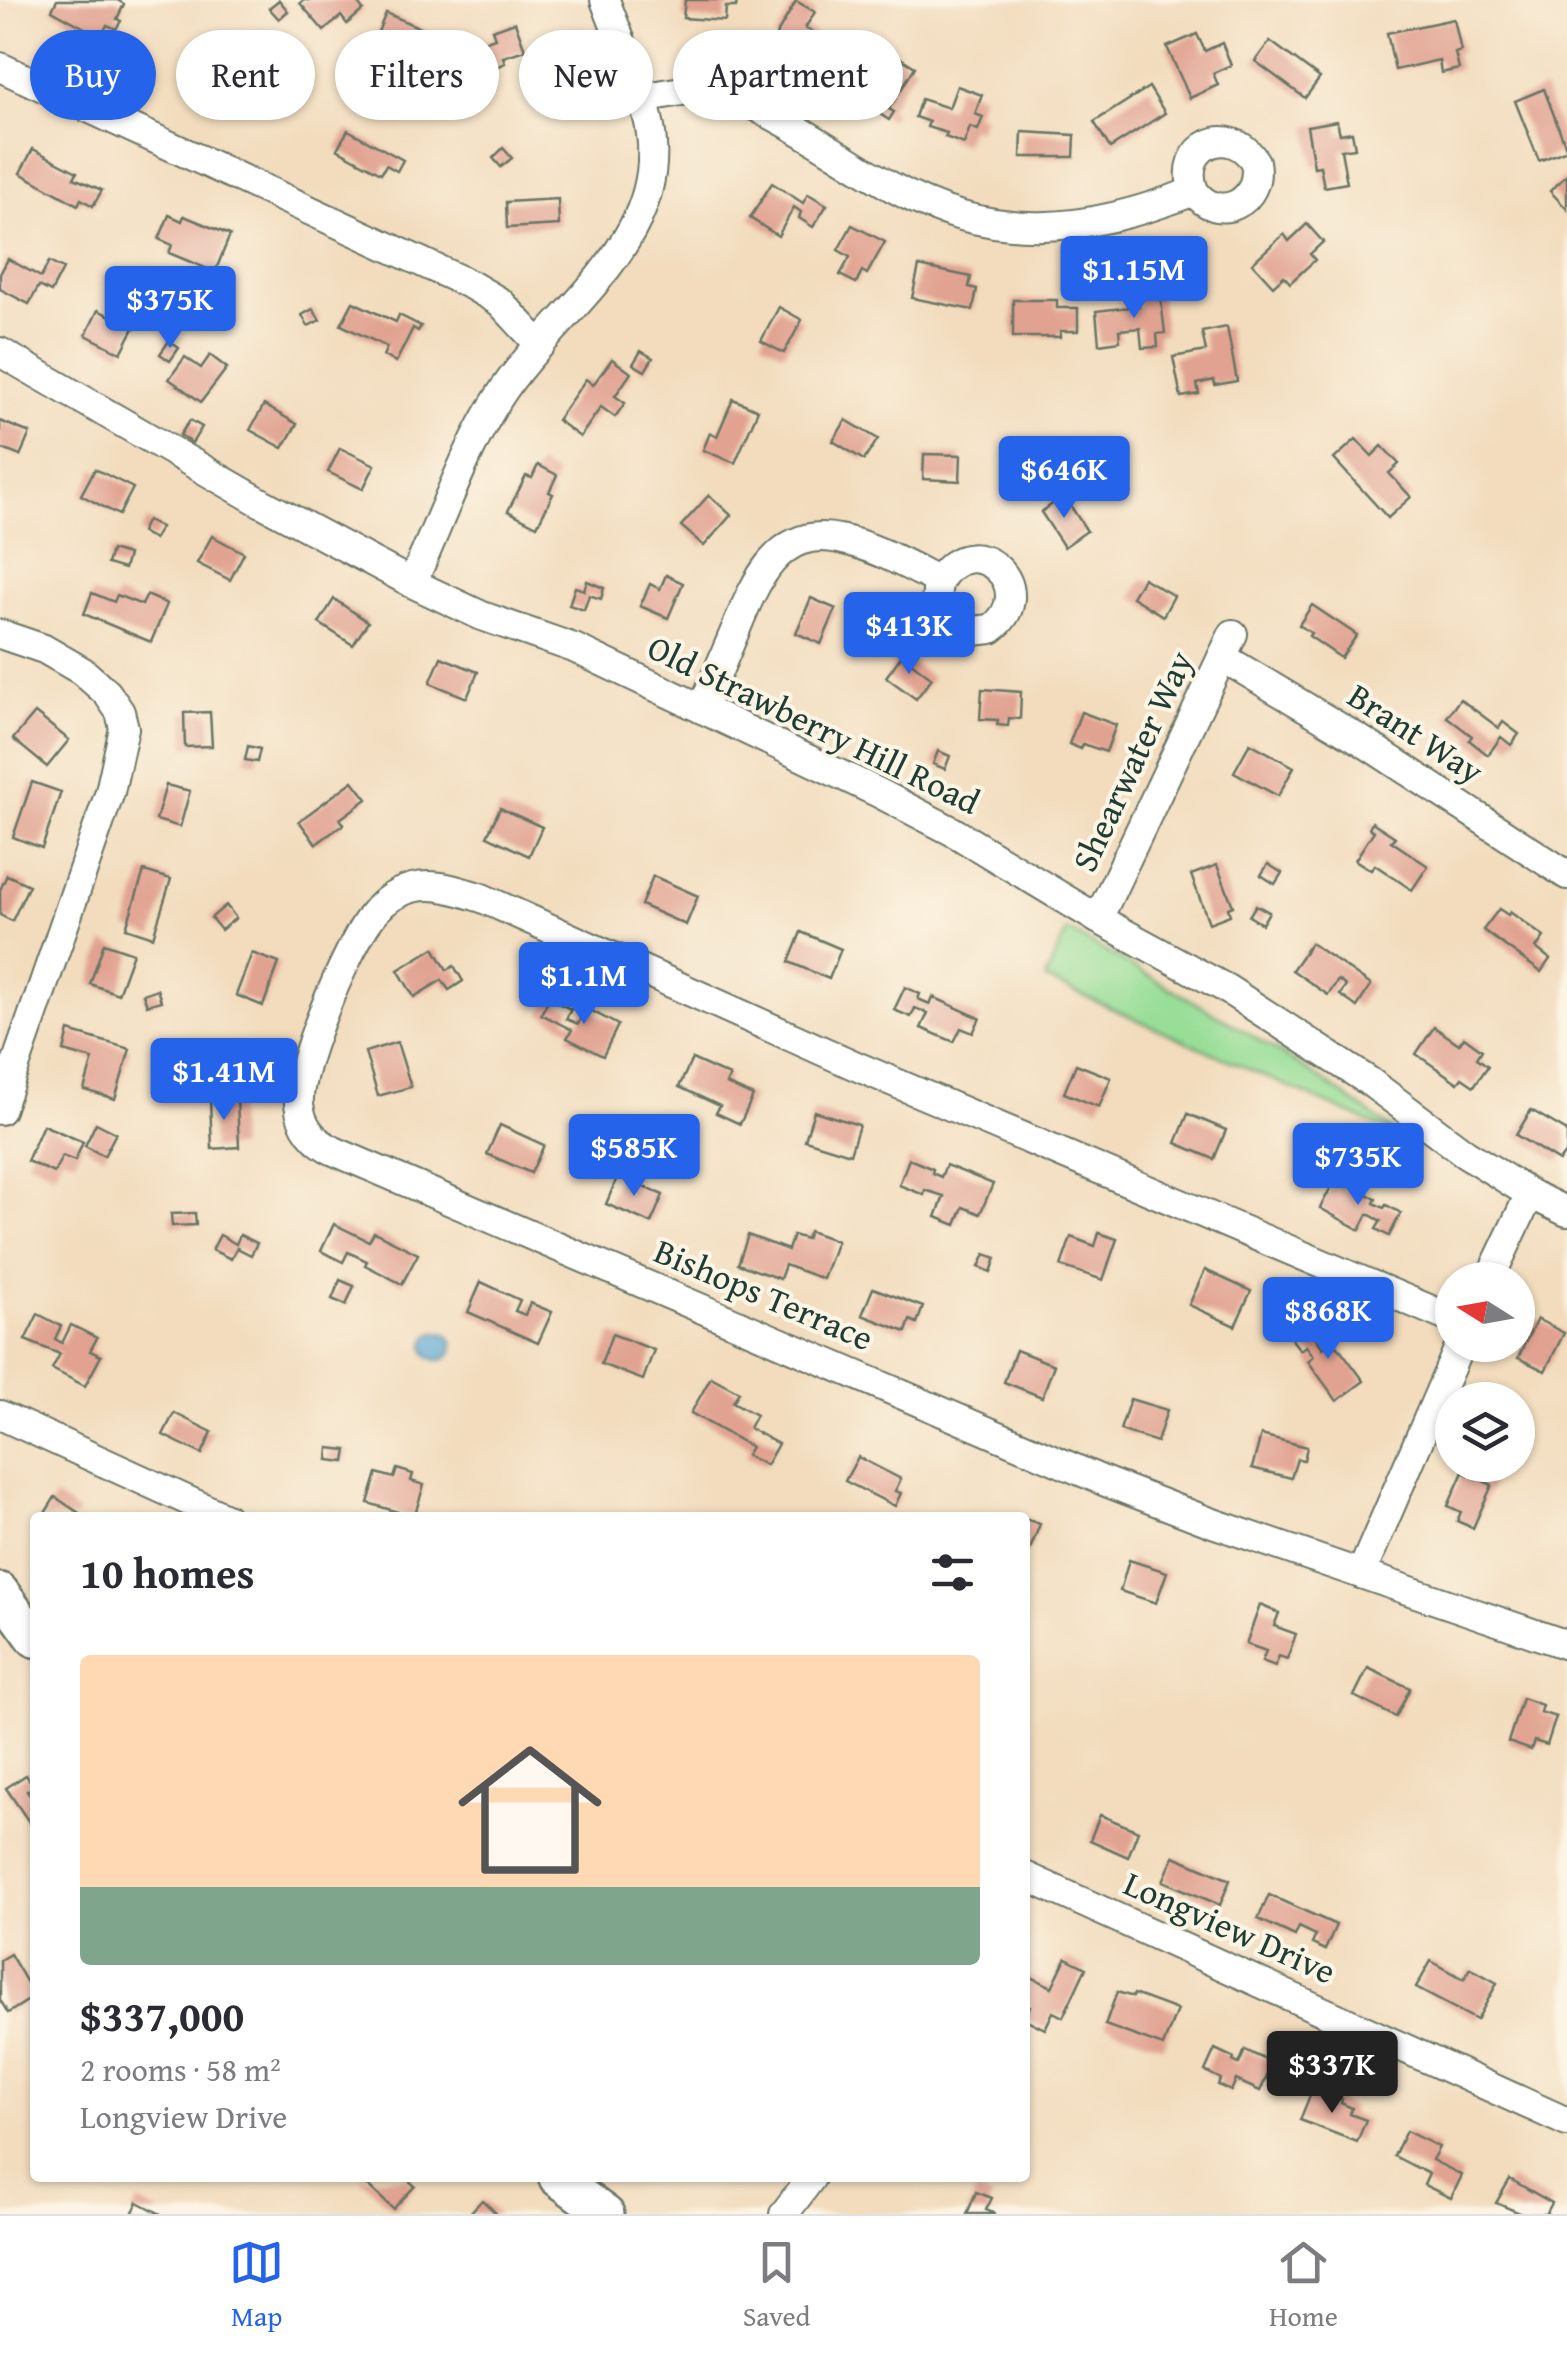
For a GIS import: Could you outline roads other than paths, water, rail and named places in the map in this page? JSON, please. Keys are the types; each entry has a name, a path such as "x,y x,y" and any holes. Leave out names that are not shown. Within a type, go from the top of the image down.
{"main road":[{"path":"0,1591 30,1632"},
{"path":"562,2182 591,2210"}],"street":[{"path":"605,0 616,30"},
{"path":"0,67 472,285 500,302 540,345"},
{"path":"653,96 699,88 732,96 908,196 989,222 1038,227 1096,222 1126,217 1194,191"},
{"path":"412,584 498,398 623,248 636,226 648,188 652,148 646,120"},
{"name":"Old Strawberry Hill Road","path":"0,352 262,503 412,584 482,616 574,648 879,792 952,831 1098,919 1228,989 1465,1152 1530,1194 1567,1212"},
{"path":"702,709 762,571 792,544 837,538 939,580"},
{"path":"0,634 44,649 82,671 107,693 120,712 124,728 110,792 0,1110"},
{"name":"Brant Way","path":"1228,645 1362,741 1567,875"},
{"name":"Shearwater Way","path":"1098,919 1228,645"},
{"name":"Bishops Terrace","path":"1435,1312 856,1066 482,898 450,888 417,886 387,900 372,914 310,1045 300,1085 302,1118 321,1144 1044,1457 1210,1522 1567,1645"},
{"path":"1498,1262 1530,1194"},
{"path":"1361,1574 1453,1362"},
{"path":"0,1416 213,1512"},
{"name":"Longview Drive","path":"1030,1878 1567,2122"},
{"path":"784,2214 808,2182"}],"water":[{"path":"439,1332 449,1336 453,1346 449,1356 439,1360 429,1356 425,1346 429,1336"}]}
